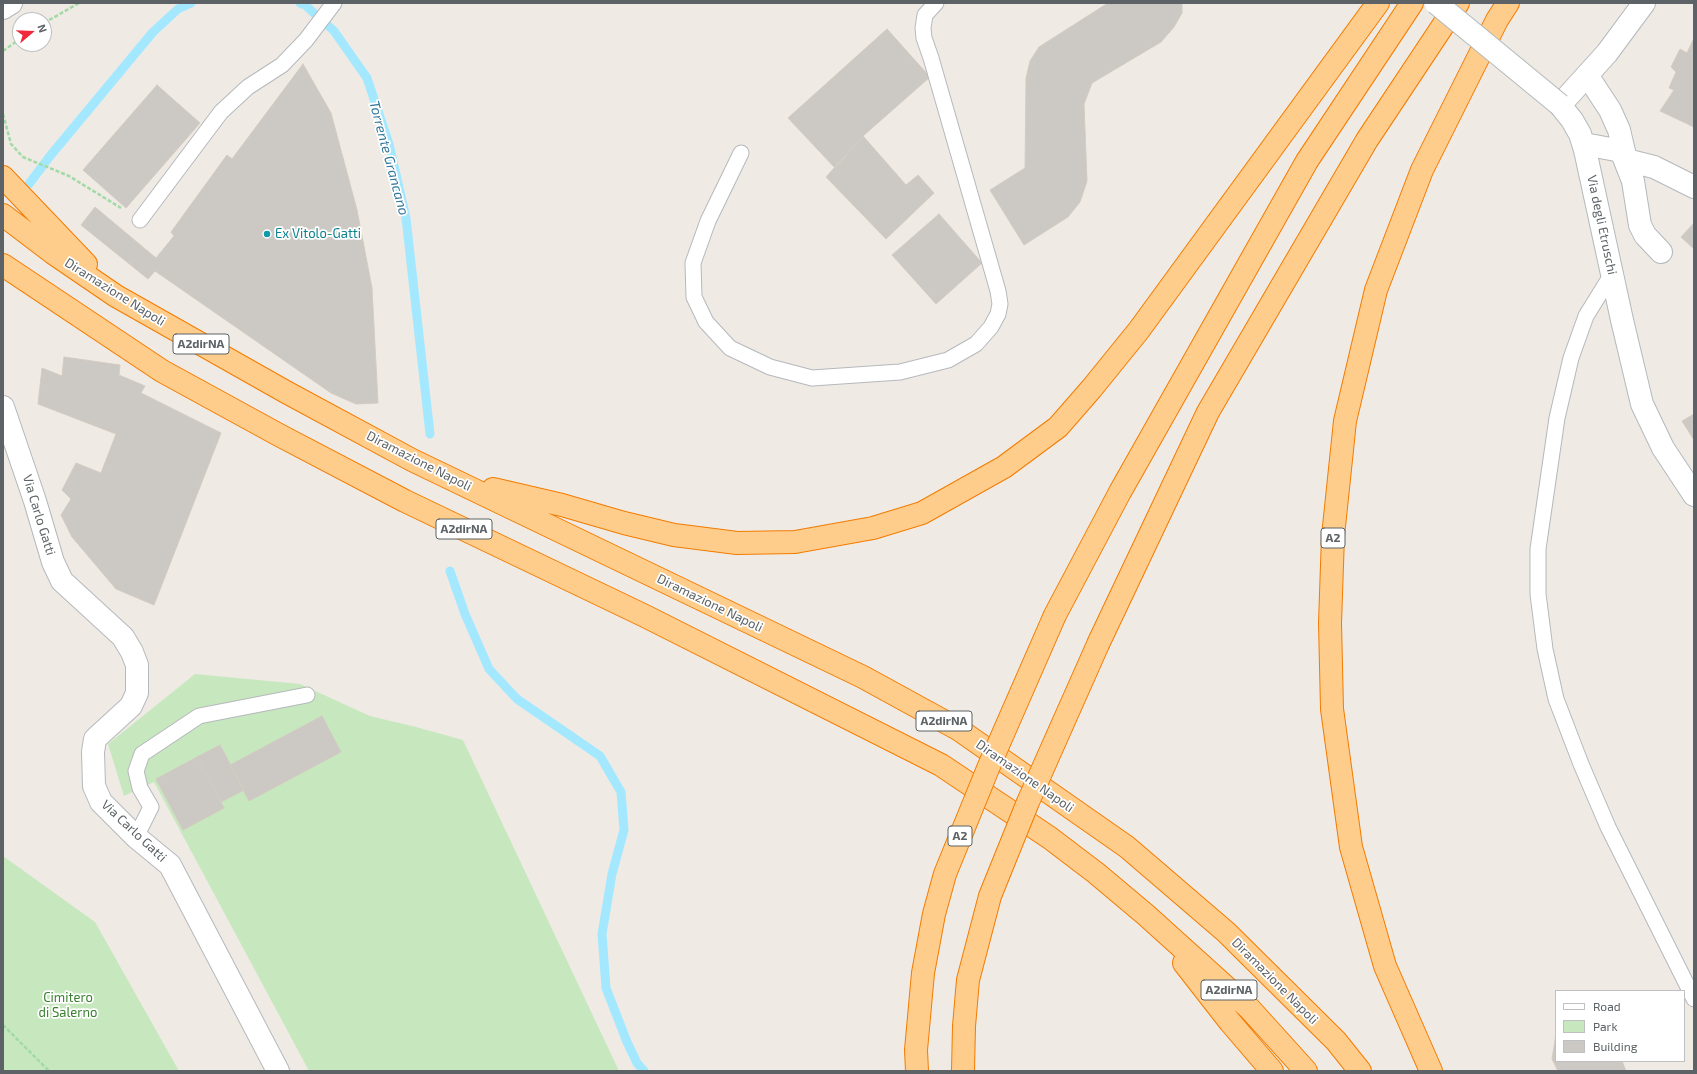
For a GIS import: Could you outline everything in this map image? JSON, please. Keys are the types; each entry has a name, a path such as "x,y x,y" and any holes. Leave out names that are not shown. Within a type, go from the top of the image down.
{"highway":[{"path":"454,480 562,505 624,523 674,535 737,543 795,542 873,528 922,513 1004,467 1058,428 1139,330 1378,3"},
{"name":"A2","path":"917,1071 916,1050 923,974 934,914 945,874 989,766 1055,615 1120,492 1307,161 1412,3"},
{"path":"963,1071 964,1026 968,980 990,896 1028,802 1099,642 1208,412 1367,140 1458,3"},
{"name":"A2","path":"1432,1071 1385,966 1351,847 1332,709 1330,624 1333,536 1345,421 1376,290 1422,170 1497,20 1508,3"},
{"path":"3,177 116,296"},
{"name":"Diramazione Napoli","path":"3,215 53,253 116,296 286,392 412,460 863,677 958,728 1127,847 1226,932 1336,1041 1360,1071"},
{"name":"A2dirNA","path":"3,265 162,371 278,435 405,501 645,616 941,765 1050,838 1096,873 1146,915 1249,1008 1306,1071"},
{"path":"1146,915 1230,1022 1272,1071"}],"street":[{"path":"3,8 11,3"},
{"name":"Via degli Etruschi","path":"1436,3 1560,106 1572,120 1580,134 1584,144 1642,404 1663,448 1694,495"},
{"path":"1560,106 1607,53 1644,3"},
{"path":"1587,75 1610,110 1619,130 1633,181 1640,225 1645,235 1661,252"},
{"path":"1584,144 1616,150 1622,153 1626,160 1654,167 1694,187"},
{"name":"Via Carlo Gatti","path":"3,407 35,501 53,562 62,580 123,637 132,652 137,665 136,693 131,706 96,739 93,752 94,786 101,802 136,837 170,865 278,1071"}],"lane":[{"path":"140,220 221,112 248,87 282,65 306,40 334,3"},
{"path":"741,152 708,221 693,263 694,297 706,322 730,348 770,367 812,378 900,372 948,360 976,344 991,327 998,314 1000,304 924,38 923,28 925,15 936,3"},
{"path":"1612,274 1586,316 1571,358 1557,418 1538,548 1538,594 1545,649 1556,699 1581,764 1608,827 1694,999"},
{"path":"136,837 151,807 140,788 136,771 142,754 199,716 307,695"}],"path":[{"path":"52,18 79,3"},
{"path":"3,50 12,44"},
{"path":"3,114 11,144 23,157 69,176 140,220"},
{"path":"3,1025 49,1071"}],"green space":[{"path":"195,674 300,684 370,716 463,740 619,1071 309,1071 154,782 124,796 108,744"},
{"name":"Cimitero di Salerno","path":"3,856 95,922 179,1071 3,1071"}],"building":[{"path":"1108,3 1182,3 1182,13 1174,27 1161,42 1092,83 1084,104 1087,181 1080,202 1068,217 1024,245 990,190 1025,168 1026,78 1030,61 1039,47"},
{"path":"887,29 930,77 863,136 835,168 788,118"},
{"path":"1694,38 1694,127 1660,111 1674,90 1669,88 1676,72 1671,67 1680,49 1687,53"},
{"name":"Ex Vitolo-Gatti","path":"303,64 331,113 357,210 372,288 378,403 356,404 331,393 155,271 148,279 81,225 95,207 156,258 174,236 171,232 227,155 232,159"},
{"path":"157,85 200,123 126,208 83,170"},
{"path":"863,136 906,185 918,175 934,193 886,239 826,177"},
{"path":"939,214 982,263 936,304 892,255"},
{"path":"1694,223 1694,249 1681,237"},
{"path":"64,357 120,365 119,375 145,386 141,393 221,433 154,605 116,589 72,537 61,515 71,499 62,490 76,463 101,473 116,434 38,404 42,368 62,376"},
{"path":"1694,414 1694,440 1682,421"},
{"path":"322,716 341,752 249,801 230,765"},
{"path":"220,745 244,790 221,802 197,757"},
{"path":"197,757 224,808 183,830 156,779"},
{"path":"1555,1040 1555,1062 1622,1062 1626,1071 1558,1071 1552,1059"}],"waterway":[{"name":"Torrente Grancano","path":"29,184 50,156 153,32 178,9 191,3"},
{"name":"Torrente Grancano","path":"300,3 305,5 334,31 367,78 389,144 406,218 430,434"},
{"name":"Torrente Grancano","path":"450,571 465,614 489,669 517,699 600,756 621,792 624,830 612,874 602,934 606,988 627,1042 637,1063 644,1071"}],"place":[{"name":"Ex Vitolo-Gatti","path":"267,234"}]}
